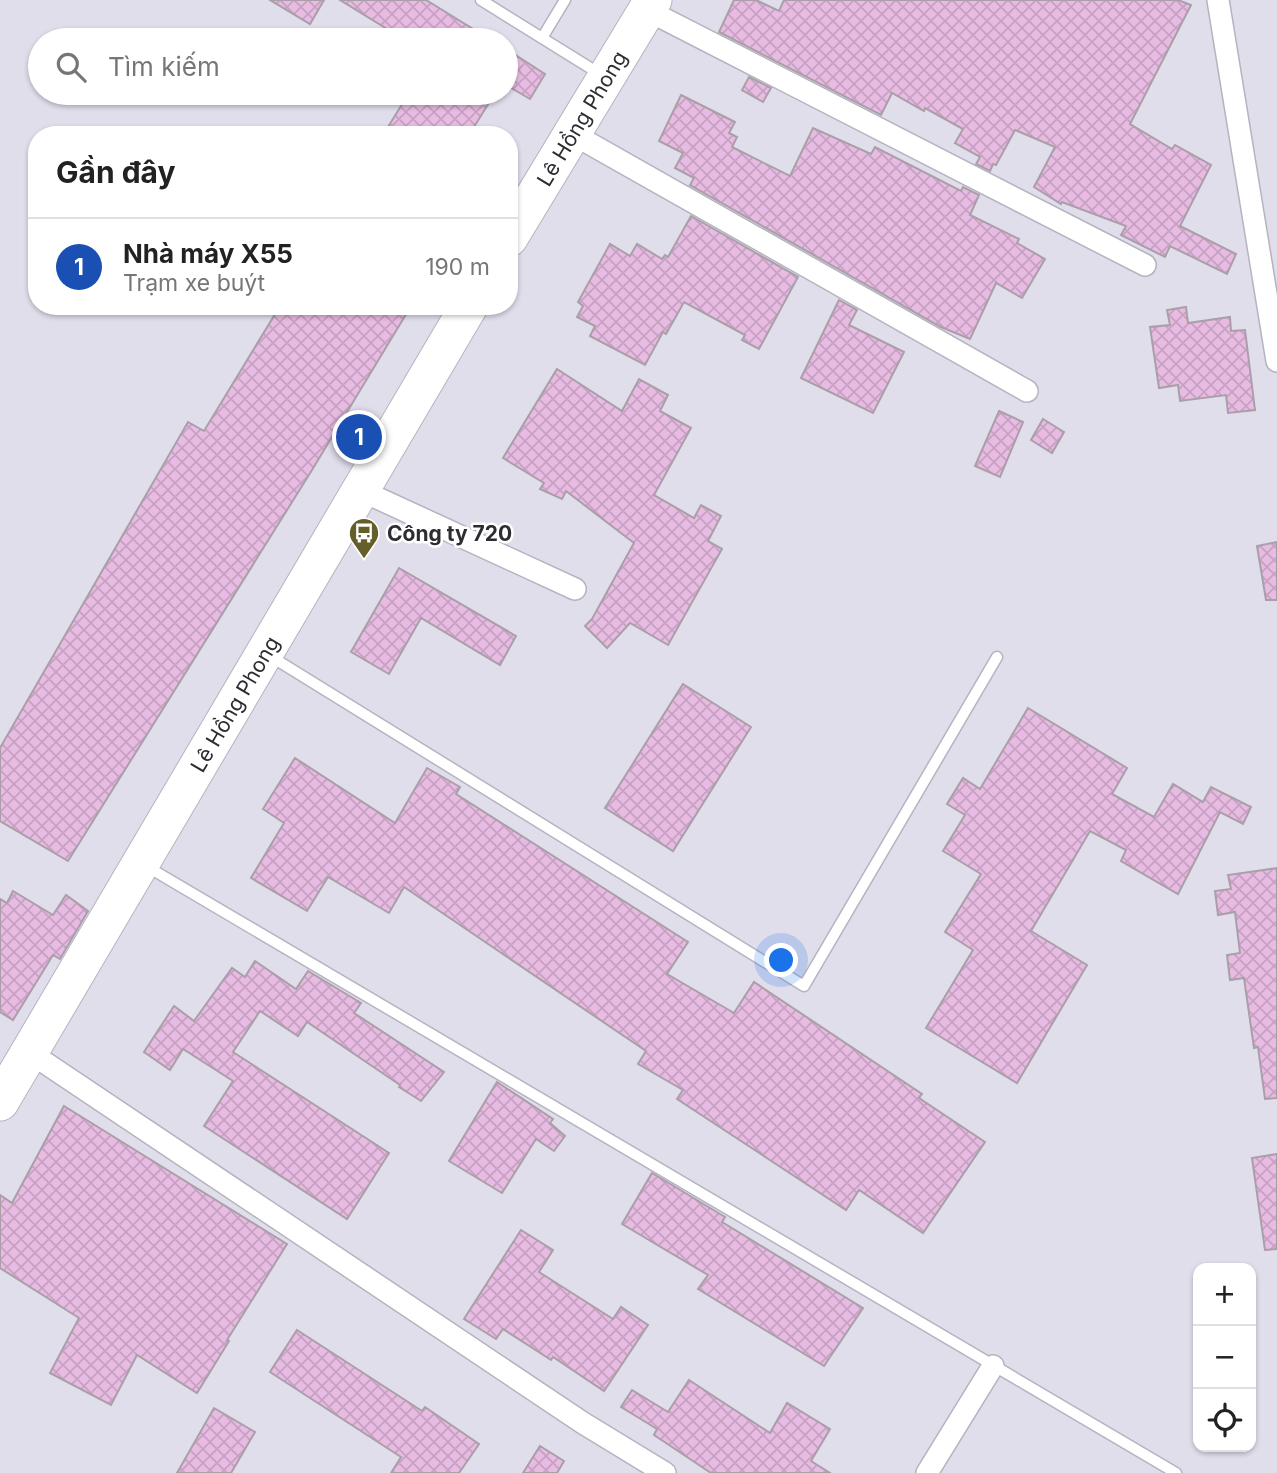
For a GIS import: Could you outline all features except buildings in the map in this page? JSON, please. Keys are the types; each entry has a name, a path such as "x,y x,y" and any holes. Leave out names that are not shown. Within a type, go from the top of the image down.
{"highway":[{"name":"Lê Hồng Phong","path":"518,223 650,5"},
{"name":"Lê Hồng Phong","path":"0,1101 464,315"}],"street":[{"path":"1218,0 1277,361"},
{"path":"650,5 1145,265"},
{"path":"571,133 1027,391"},
{"path":"360,490 575,589"},
{"path":"30,1052 583,1423 665,1473"},
{"path":"927,1473 993,1366"}],"lane":[{"path":"481,0 606,77"},
{"path":"542,38 565,0"},
{"path":"264,653 804,986 997,657"},
{"path":"141,863 1176,1473"}],"place":[{"name":"Nhà máy X55","path":"359,437"},
{"name":"Công ty 720","path":"364,560"}]}
